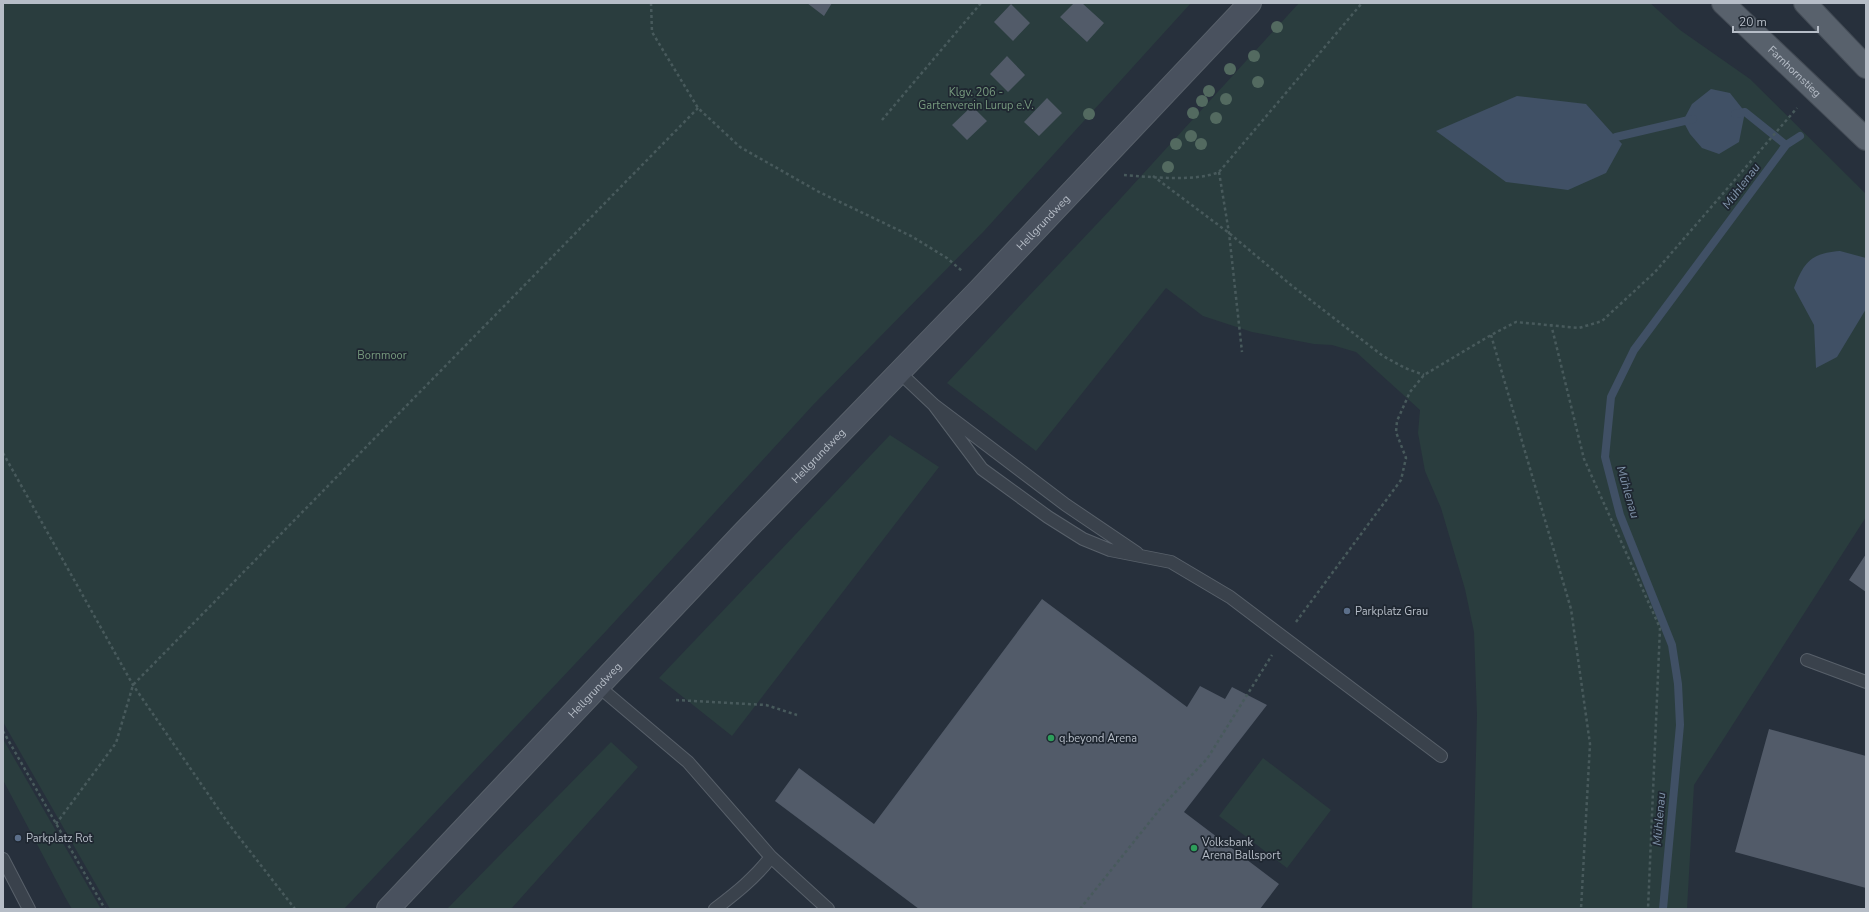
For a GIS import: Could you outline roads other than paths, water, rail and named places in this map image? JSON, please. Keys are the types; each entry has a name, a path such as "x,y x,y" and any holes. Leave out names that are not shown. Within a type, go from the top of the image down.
{"main road":[{"name":"Farnhornstieg","path":"1723,3 1866,139"},
{"path":"1805,3 1866,67"}],"street":[{"name":"Hellgrundweg","path":"388,909 743,533 980,289 1250,3"}],"lane":[{"path":"899,372 934,405 1066,505 1142,556"},
{"path":"934,405 982,469 1036,509 1083,539 1110,550 1171,562 1230,596 1440,756"},
{"path":"1807,660 1866,682"},
{"path":"598,686 688,762 771,857 828,909"},
{"path":"715,909 744,887 760,872 771,857"},
{"path":"3,859 29,909"}],"water":[{"path":"1711,89 1730,93 1745,112 1739,142 1719,154 1702,148 1690,134 1683,121 1692,104"},
{"path":"1517,96 1586,104 1622,144 1606,173 1568,190 1506,182 1436,131"},
{"path":"1840,251 1866,258 1866,309 1837,357 1816,368 1814,325 1794,288 1805,265 1810,260 1822,254"}],"waterway":[{"path":"1735,114 1745,112 1786,145"},
{"path":"1616,137 1693,119"},
{"name":"Mühlenau","path":"1663,909 1680,725 1678,684 1672,645 1620,515 1605,457 1611,397 1634,350 1786,145 1800,136"}],"place":[{"name":"Parkplatz Grau","path":"1347,611"},
{"name":"q.beyond Arena","path":"1051,738"},
{"name":"Parkplatz Rot","path":"18,838"},
{"name":"Volksbank Arena Ballsport","path":"1194,848"}],"park label":[{"name":"Klgv. 206 - Gartenverein Lurup e.V.","path":"976,98"},
{"name":"Bornmoor","path":"382,355"}]}
